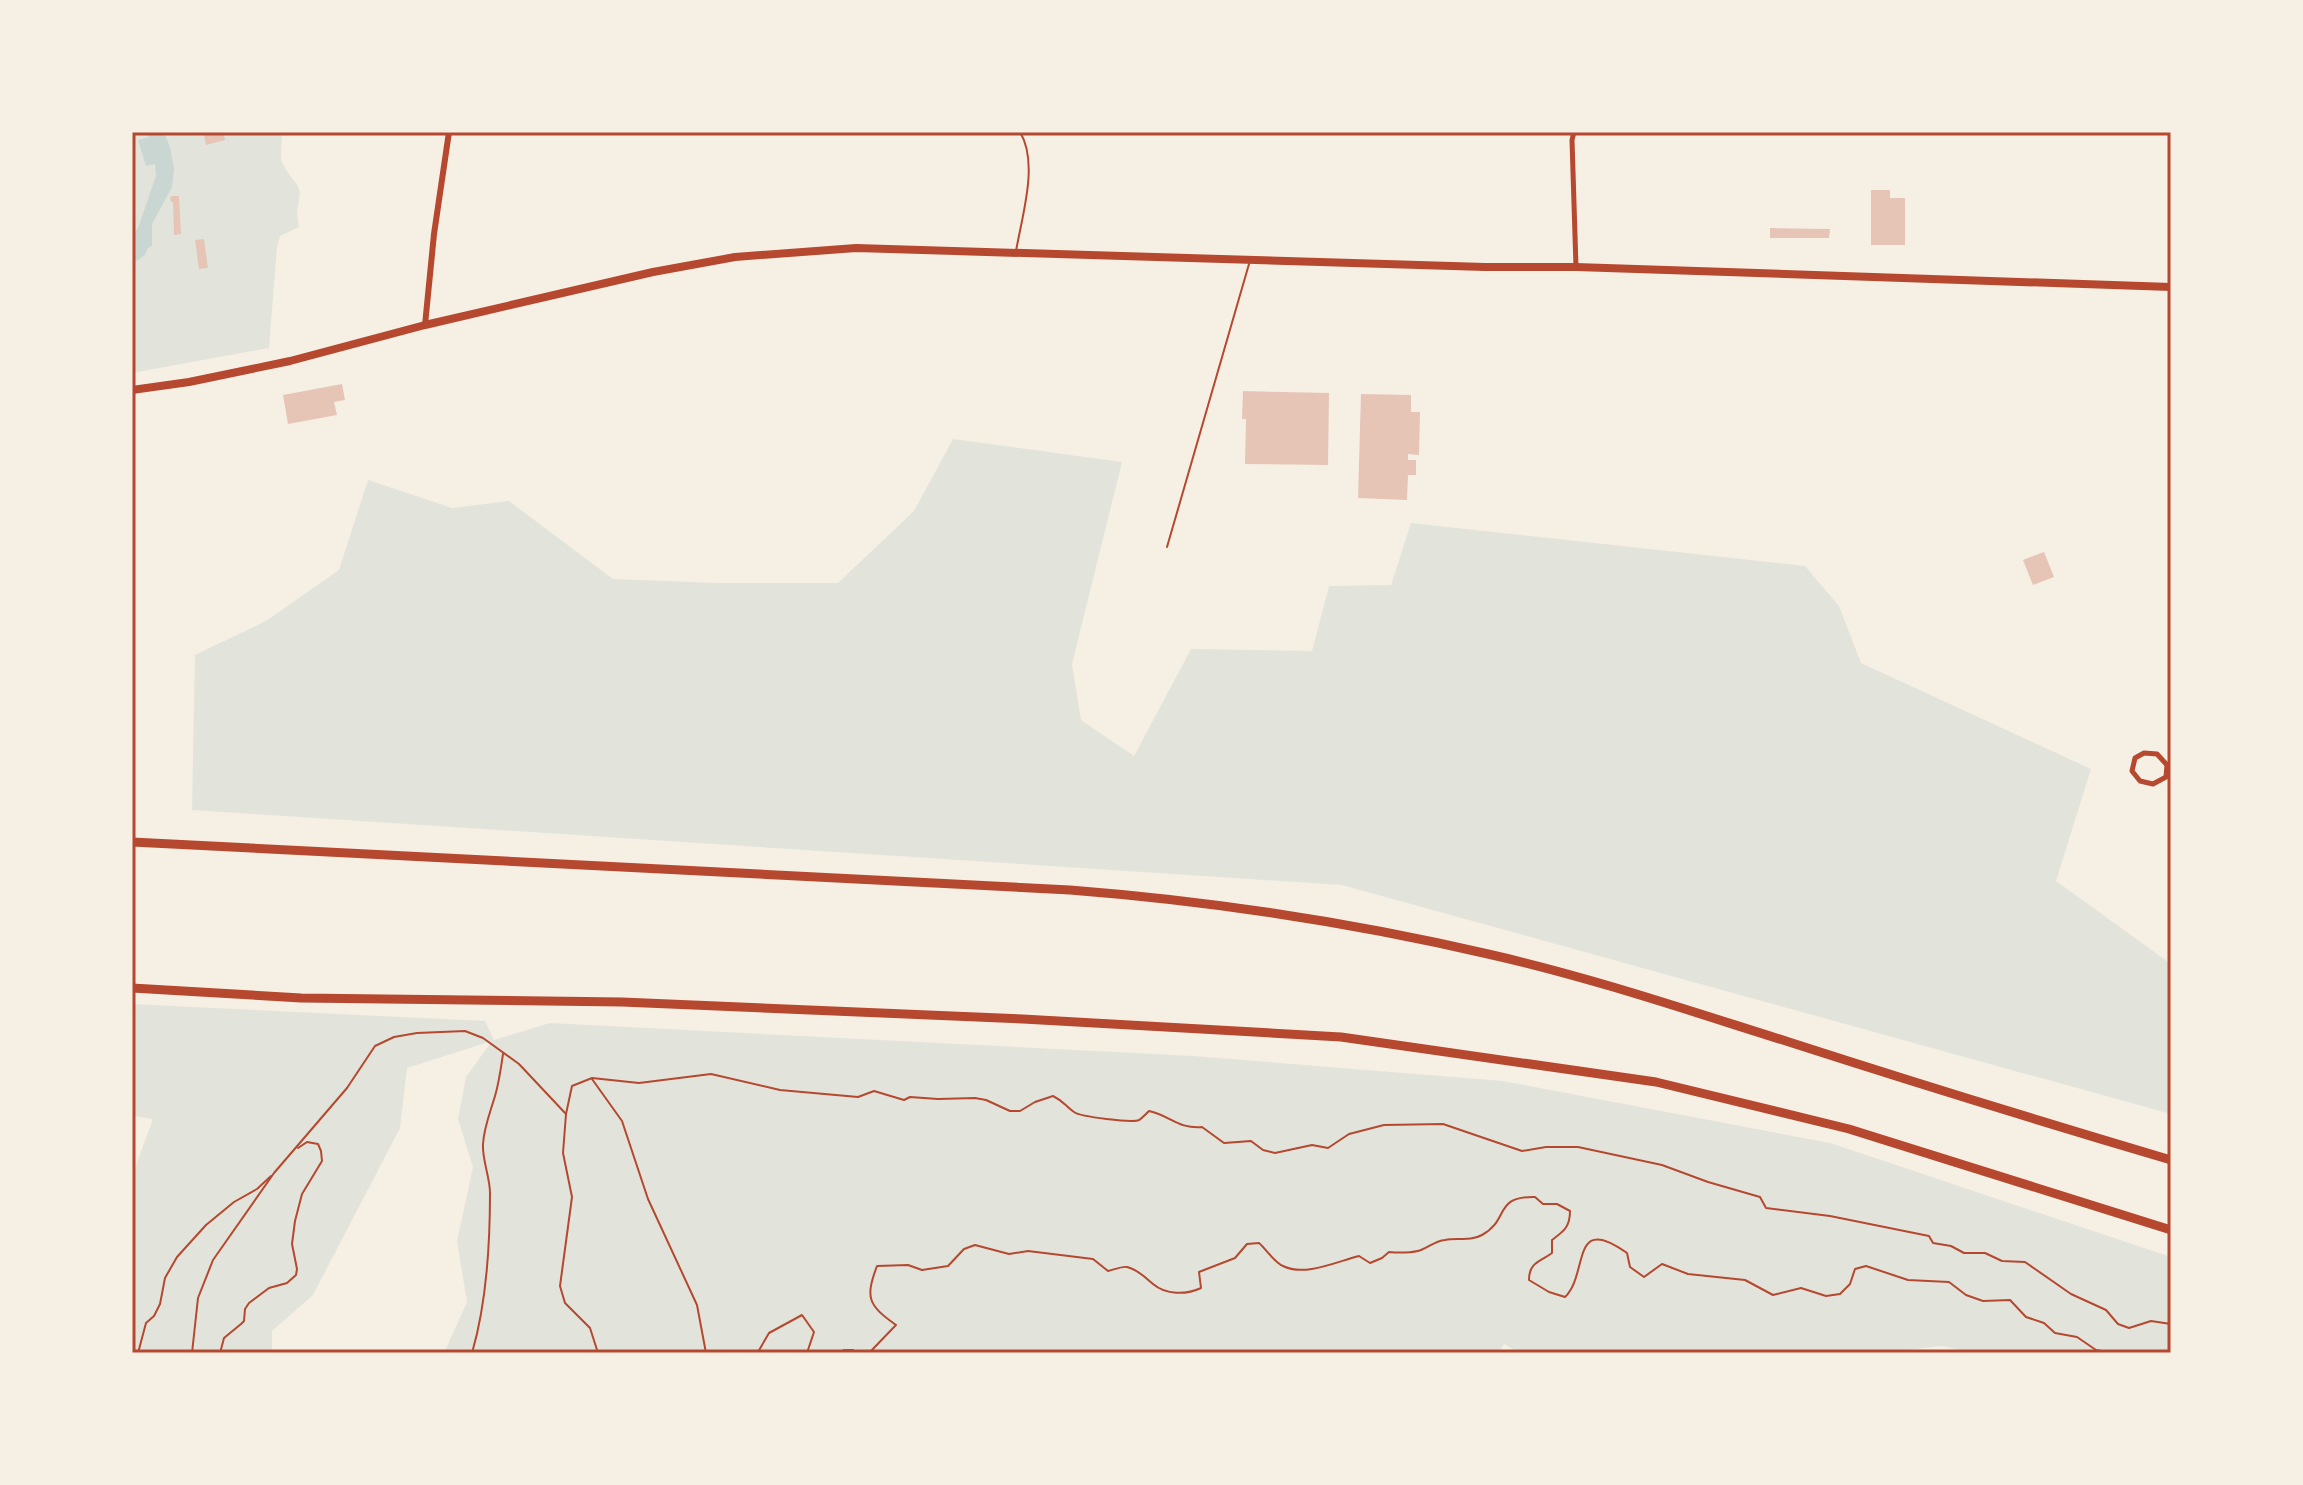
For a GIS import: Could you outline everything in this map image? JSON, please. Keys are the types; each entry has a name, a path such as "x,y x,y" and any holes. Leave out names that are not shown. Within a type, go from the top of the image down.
{"highway":[{"path":"132,842 1070,890 1193,901 1320,919 1491,955 1640,995 2171,1160"},
{"path":"132,988 301,998 622,1002 1023,1019 1341,1037 1656,1082 1849,1129 2171,1230"}],"main road":[{"path":"132,390 189,382 290,361 425,325 653,272 735,257 856,248 2171,287"}],"street":[{"path":"425,325 449,132"},
{"path":"1574,132 1576,267"},
{"path":"2144,753 2157,754 2167,765 2168,779 2153,784 2140,781 2132,771 2135,758 2144,753"}],"lane":[{"path":"1016,252 1030,153 1020,132"},
{"path":"1167,547 1250,259"}],"path":[{"path":"138,1353 146,1323 160,1304 165,1278 177,1257 206,1225 234,1202 257,1189 291,1155 347,1088 375,1046 394,1037 417,1033 465,1031 483,1038 519,1064 566,1114"},
{"path":"472,1353 484,1307 487,1258 490,1192 482,1150 484,1126 495,1096 504,1053"},
{"path":"598,1353 590,1328 565,1303 560,1286 572,1197 563,1153 572,1086 592,1078 639,1083 711,1074 780,1090 858,1097 874,1091 904,1100 910,1097 975,1098 1010,1111 1020,1111 1045,1097 1053,1096 1067,1103 1074,1112 1092,1118 1127,1121 1140,1119 1149,1111 1160,1113 1188,1128 1202,1127 1224,1143 1251,1141 1263,1150 1275,1153 1312,1145 1328,1148 1349,1134 1384,1125 1443,1124 1522,1151 1578,1147 1662,1165 1760,1197 1766,1208 1830,1216 1929,1236 1933,1243 1951,1246 1964,1253 1985,1253 2002,1261 2025,1262 2071,1294 2106,1310 2118,1324 2129,1328 2151,1321 2171,1324"},
{"path":"592,1078 622,1121 648,1199 697,1305 706,1353"},
{"path":"220,1353 224,1338 244,1321 249,1303 269,1288 287,1283 296,1275 292,1244 295,1221 302,1194 322,1161 318,1144 307,1142 291,1155"},
{"path":"192,1353 198,1298 213,1260 274,1173"},
{"path":"869,1353 896,1325 876,1311 868,1289 877,1266 908,1265 922,1270 948,1266 964,1249 975,1245 1009,1254 1028,1251 1093,1259 1108,1271 1126,1267 1144,1275 1156,1288 1178,1294 1201,1288 1199,1272 1235,1258 1247,1244 1259,1243 1283,1266 1303,1270 1323,1268 1359,1256 1370,1263 1389,1252 1418,1252 1447,1239 1469,1241 1485,1234 1510,1201 1519,1196 1535,1197 1543,1204 1557,1204 1570,1211 1570,1223 1552,1240 1552,1253 1536,1261 1528,1277 1549,1292 1565,1297 1571,1290 1582,1251 1586,1244 1596,1240 1609,1241 1627,1253 1630,1267 1644,1277 1662,1264 1688,1274 1745,1280 1773,1295 1801,1288 1826,1296 1840,1294 1850,1284 1855,1269 1866,1266 1908,1280 1949,1282 1966,1295 1983,1301 2010,1300 2026,1317 2044,1323 2055,1333 2077,1337 2096,1350 2113,1353"},
{"path":"754,1353 758,1352 769,1333 802,1315 814,1332 807,1353"},
{"path":"841,1353 853,1350 856,1353"}],"shaded area":[{"path":"132,132 282,132 281,160 300,193 297,213 299,227 280,236 277,247 269,348 132,373"},
{"path":"148,132 164,132 174,169 172,187 152,224 152,246 132,264 132,234 138,228 156,176 155,164 146,166 138,140 149,137"},
{"path":"953,439 1122,462 1072,664 1081,720 1134,756 1191,649 1312,651 1329,586 1391,585 1411,523 1805,566 1839,606 1861,663 2091,769 2056,881 2171,964 2171,1114 1342,885 192,810 195,655 266,621 339,570 368,480 452,508 509,501 613,579 838,583 914,511"},
{"path":"132,1004 485,1021 494,1040 550,1023 1193,1056 1503,1081 1830,1143 2171,1257 2171,1353 1974,1353 1942,1346 1881,1353 1520,1353 1504,1344 1498,1353 444,1353 467,1302 457,1241 473,1167 458,1119 466,1077 492,1041 407,1068 400,1128 313,1295 272,1331 272,1353 132,1353 132,1176 153,1119 132,1116"}],"building":[{"path":"223,132 225,140 206,145 204,135"},
{"path":"1871,190 1890,190 1890,198 1905,198 1905,245 1871,245"},
{"path":"179,196 181,234 174,235 173,202 170,198"},
{"path":"1770,228 1830,229 1829,238 1770,238"},
{"path":"204,239 208,268 199,269 195,240"},
{"path":"342,384 345,400 334,402 337,415 288,424 283,395"},
{"path":"1243,391 1329,393 1328,465 1245,464"},
{"path":"1361,394 1411,395 1411,412 1420,412 1419,455 1408,454 1408,460 1416,460 1416,475 1408,475 1407,500 1358,498"},
{"path":"2044,552 2054,577 2033,585 2023,560"}]}
